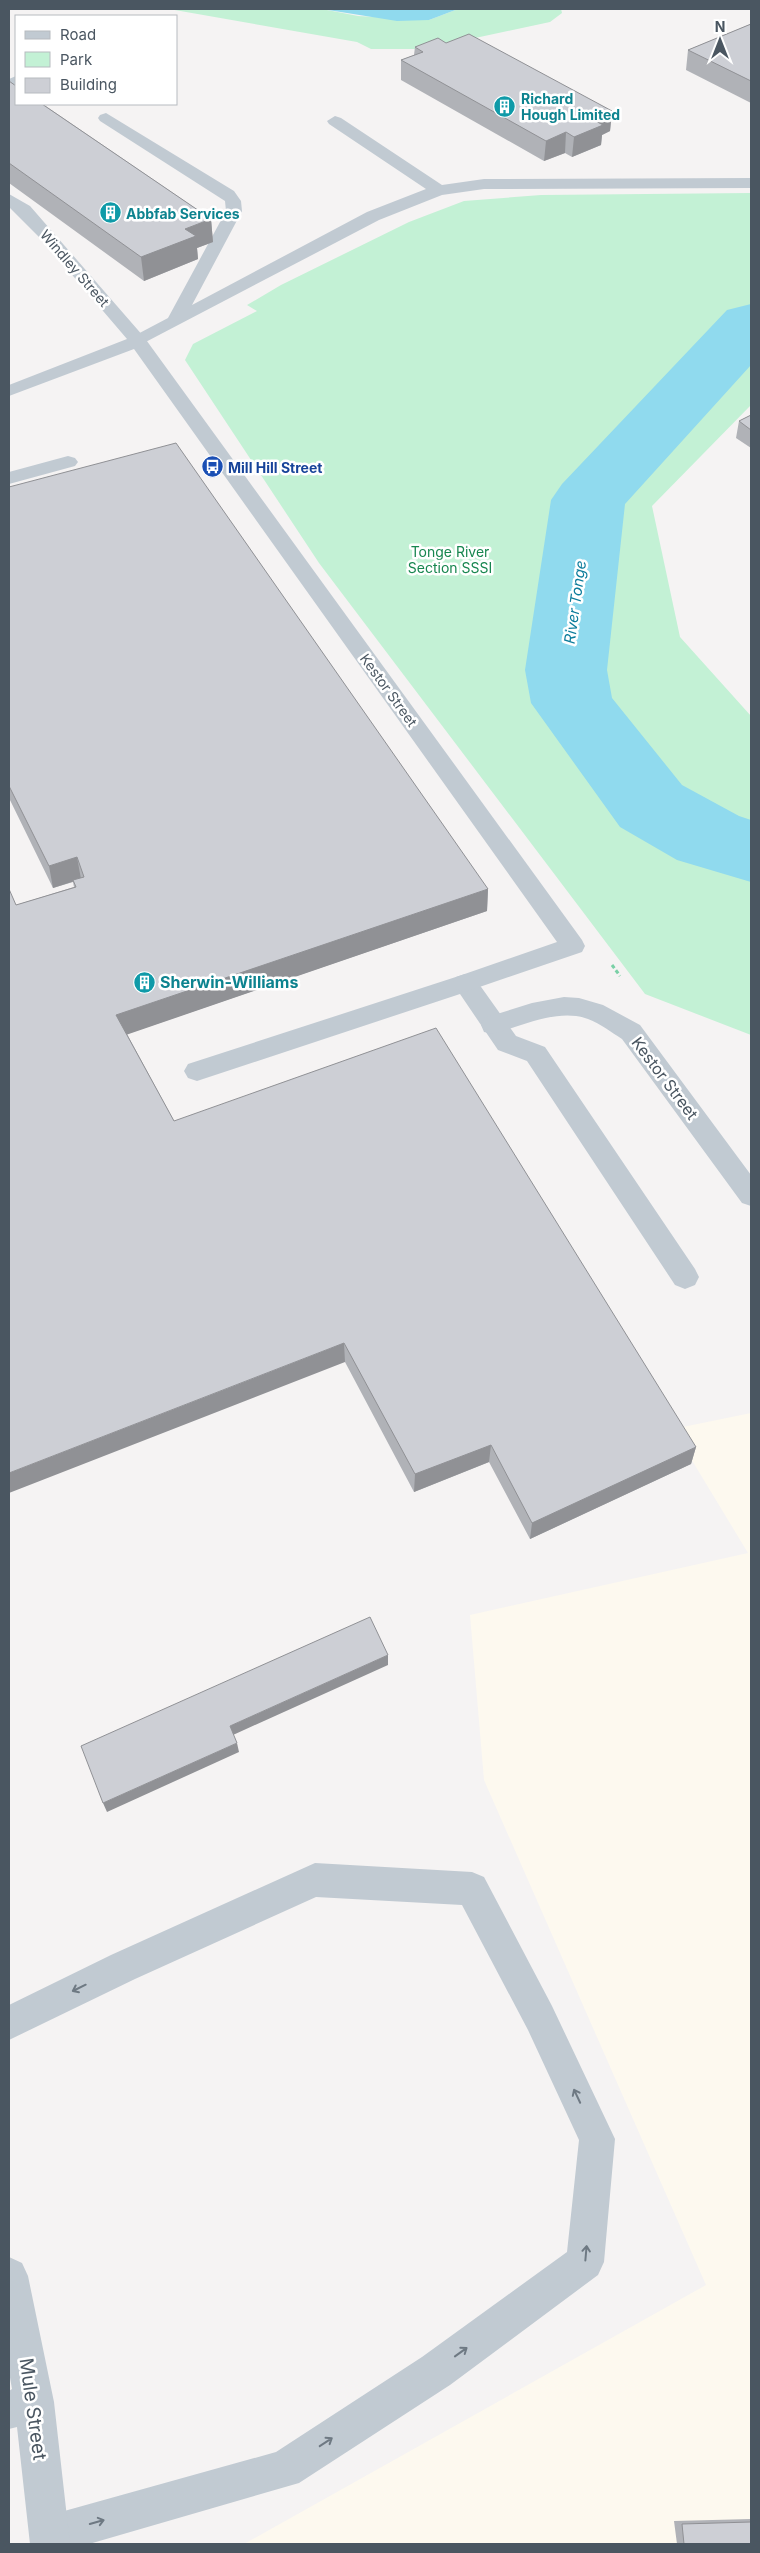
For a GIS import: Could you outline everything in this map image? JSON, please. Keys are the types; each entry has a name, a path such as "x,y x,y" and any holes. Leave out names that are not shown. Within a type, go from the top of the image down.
{"street":[{"path":"106,118 228,194 233,201 234,211 175,321"},
{"path":"335,121 439,190"},
{"path":"9,391 138,341 373,216 404,202 439,190 484,184 528,182 751,182"},
{"name":"Windley Street","path":"9,199 24,210 50,238 138,341"},
{"name":"Kestor Street","path":"138,341 573,946 465,983"},
{"path":"9,478 68,462"},
{"path":"197,1071 465,983 506,1043 536,1054 685,1277"},
{"name":"Kestor Street","path":"494,1025 559,1006 586,1008 608,1016 631,1032 751,1194"},
{"path":"9,2023 123,1966 204,1932 316,1880 472,1889 540,2018 597,2139 585,2262 452,2359 285,2469 50,2540"},
{"name":"Mule Street","path":"9,2276 21,2406 50,2540"}],"shaded area":[{"path":"751,1413 751,2544 244,2544 706,2285 484,1780 470,1615 748,1553 673,1429"}],"green space":[{"path":"169,9 322,9 358,16 429,20 458,9 561,9 562,13 550,22 424,49 371,49 357,42"},
{"name":"Tonge River Section SSSI","path":"751,193 751,405 652,506 680,637 751,716 751,1035 645,994 319,563 185,360 193,344 257,311 247,305 281,285 409,222 464,201 541,195"}],"water":[{"path":"322,9 458,9 429,20 397,21"}],"building":[{"path":"751,24 751,81 688,50"},
{"name":"Richard Hough Limited","path":"469,34 612,111 592,119 603,125 574,137 566,132 546,141 401,60 423,52 415,47 438,38 446,43"},
{"name":"Abbfab Services","path":"9,81 15,85 15,105 43,105 211,219 185,229 196,236 141,257 9,163"},
{"path":"751,415 751,430 739,421"},
{"name":"Sherwin-Williams","path":"176,443 488,889 116,1015 174,1121 436,1028 696,1447 532,1523 491,1445 415,1474 344,1343 9,1473 9,889 16,905 76,887 73,880 84,877 77,857 49,866 9,786 9,487"},
{"path":"370,1617 388,1655 230,1726 237,1743 103,1803 81,1746"},
{"path":"751,2522 751,2544 684,2544 682,2524"}],"waterway":[{"name":"River Tonge","path":"751,324 588,500 566,670 572,703 651,806 708,838 751,851"}],"place":[{"name":"Richard Hough Limited","path":"505,106"},
{"name":"Abbfab Services","path":"110,213"},
{"name":"Mill Hill Street","path":"212,467"},
{"name":"Sherwin-Williams","path":"144,982"}]}
